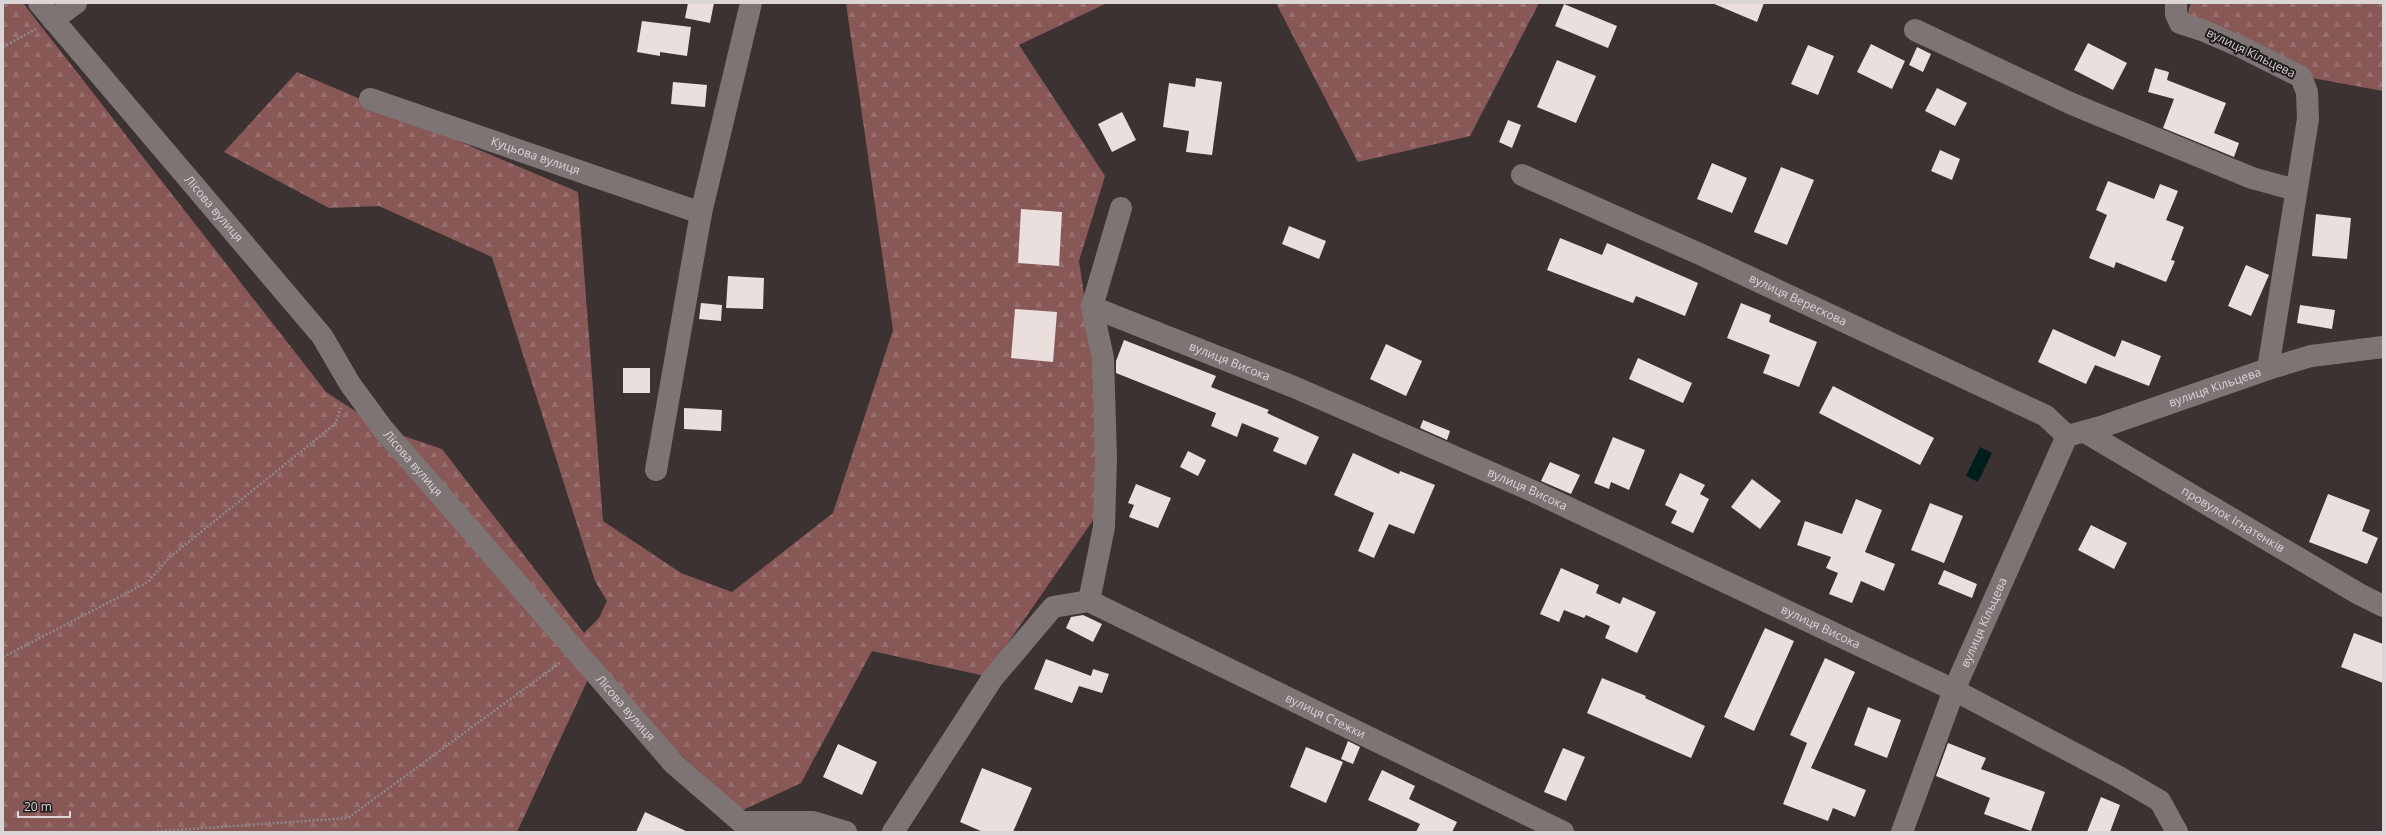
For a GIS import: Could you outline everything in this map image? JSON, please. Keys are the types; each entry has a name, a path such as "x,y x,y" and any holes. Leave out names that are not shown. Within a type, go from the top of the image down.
{"street":[{"name":"Лісова вулиця","path":"39,3 322,336 350,384 388,435 674,764 739,827 813,822 846,832"},
{"path":"53,20 76,3"},
{"path":"656,470 701,213 751,3"},
{"name":"вулиця Кільцева","path":"1902,832 1954,690 2076,434 2268,369 2308,119 2307,92 2301,77 2227,41 2180,23 2176,14 2176,3"},
{"path":"1915,30 2072,104 2252,178 2296,190"},
{"name":"Куцьова вулиця","path":"370,99 701,213"},
{"name":"вулиця Верескова","path":"1522,175 1702,255 2046,416 2076,434"},
{"path":"893,832 992,679 1053,607 1089,601 1104,527 1106,458 1103,358 1092,306 1121,208"},
{"name":"вулиця Висока","path":"1092,306 1294,387 1535,492 1954,690"},
{"path":"2268,369 2311,356 2383,347"},
{"name":"провулок Ігнатенків","path":"2076,434 2359,594 2383,606"},
{"name":"вулиця Стежки","path":"1089,601 1563,832"},
{"path":"1954,690 2118,777 2160,801 2177,832"}],"path":[{"path":"3,47 53,20"},
{"path":"3,657 148,582 170,557 335,424 350,384"},
{"path":"149,832 348,818 576,652"}],"green space":[{"path":"3,3 23,3 326,392 383,429 442,449 584,633 599,618 607,601 595,581 492,257 379,206 329,208 224,152 297,72 578,192 603,521 681,573 732,592 833,513 893,330 846,3 1107,3 1019,45 1105,176 1079,261 1100,404 1098,513 985,676 872,651 801,783 743,810 590,675 517,832 3,832"},
{"path":"1276,3 1539,3 1470,136 1358,162"},
{"path":"2191,3 2383,3 2383,91 2312,78 2187,14"}],"water":[{"path":"1980,447 1992,453 1978,482 1966,476"}],"building":[{"path":"688,3 714,3 710,23 685,18"},
{"path":"1712,3 1764,3 1757,22"},
{"path":"1564,4 1617,26 1608,48 1555,26"},
{"path":"642,21 691,27 687,56 660,52 660,56 637,52"},
{"path":"2088,43 2127,63 2113,90 2074,70"},
{"path":"1871,44 1905,61 1892,89 1857,72"},
{"path":"1808,45 1834,56 1818,95 1791,84"},
{"path":"1917,47 1931,54 1923,72 1909,65"},
{"path":"1557,60 1596,76 1576,123 1537,107"},
{"path":"2155,68 2169,72 2167,80 2226,103 2214,133 2239,143 2234,157 2163,128 2174,99 2148,92"},
{"path":"1196,78 1222,82 1212,155 1186,152 1189,131 1163,127 1169,83 1195,87"},
{"path":"673,82 707,85 705,107 671,104"},
{"path":"1937,88 1967,103 1955,126 1925,111"},
{"path":"1122,112 1136,140 1112,152 1098,124"},
{"path":"1508,120 1521,125 1512,148 1499,142"},
{"path":"1940,150 1960,159 1952,180 1931,171"},
{"path":"1712,163 1747,178 1732,213 1697,199"},
{"path":"1781,167 1814,180 1787,245 1754,232"},
{"path":"2108,181 2154,199 2160,184 2178,191 2166,220 2184,227 2171,260 2175,261 2166,282 2116,262 2114,268 2089,258 2107,215 2096,210"},
{"path":"1021,209 1062,212 1059,266 1018,263"},
{"path":"2316,214 2351,218 2347,259 2312,256"},
{"path":"1289,226 1326,241 1319,259 1282,244"},
{"path":"1560,238 1602,255 1607,243 1698,283 1685,316 1636,296 1633,303 1547,270"},
{"path":"2246,265 2269,275 2251,316 2228,306"},
{"path":"728,276 764,278 763,309 726,308"},
{"path":"701,303 722,305 721,321 699,319"},
{"path":"1741,303 1771,315 1769,322 1817,342 1799,387 1763,373 1770,355 1727,338"},
{"path":"2300,305 2335,310 2332,329 2297,323"},
{"path":"1015,309 1057,312 1053,362 1011,358"},
{"path":"2053,329 2115,357 2122,340 2161,356 2149,386 2095,365 2086,384 2038,362"},
{"path":"1124,340 1216,376 1211,387 1269,410 1267,413 1319,437 1306,465 1273,451 1279,438 1242,423 1237,437 1211,426 1216,413 1116,373 1116,361"},
{"path":"1386,344 1422,361 1406,396 1370,379"},
{"path":"1638,358 1692,383 1683,403 1629,379"},
{"path":"623,368 650,368 650,393 623,393"},
{"path":"1833,386 1934,438 1920,465 1819,413"},
{"path":"684,408 722,410 721,431 684,429"},
{"path":"1423,420 1450,431 1447,440 1420,428"},
{"path":"1613,437 1645,450 1629,490 1611,482 1609,489 1594,483"},
{"path":"1188,451 1206,460 1198,476 1180,467"},
{"path":"1353,453 1399,474 1400,471 1435,485 1414,534 1389,524 1374,558 1358,551 1374,513 1334,495"},
{"path":"1550,462 1580,475 1571,494 1541,481"},
{"path":"1680,473 1705,485 1700,494 1709,499 1693,533 1671,523 1677,511 1665,505"},
{"path":"1752,479 1781,501 1760,529 1731,507"},
{"path":"1136,484 1171,498 1158,528 1129,517 1134,505 1128,503"},
{"path":"2328,494 2370,510 2362,531 2378,538 2367,564 2309,542"},
{"path":"1856,499 1882,510 1865,552 1895,564 1884,591 1861,581 1852,603 1829,594 1838,573 1826,568 1831,557 1797,545 1805,521 1842,534"},
{"path":"1930,503 1963,516 1944,563 1911,550"},
{"path":"2091,525 2127,543 2114,569 2078,550"},
{"path":"1561,568 1599,585 1596,593 1620,604 1623,597 1656,612 1637,653 1605,638 1610,626 1586,615 1584,618 1564,610 1559,622 1540,614"},
{"path":"1944,570 1977,584 1972,598 1938,584"},
{"path":"1083,615 1102,624 1093,642 1066,628 1071,617"},
{"path":"1765,628 1794,641 1754,731 1724,717"},
{"path":"2354,633 2383,644 2383,683 2341,667"},
{"path":"1825,658 1855,672 1811,768 1866,790 1855,817 1833,808 1828,821 1783,804 1807,743 1790,735"},
{"path":"1046,659 1091,676 1093,669 1109,674 1102,693 1079,686 1072,703 1034,689"},
{"path":"1602,678 1646,696 1645,698 1705,726 1691,758 1587,713"},
{"path":"1868,707 1901,720 1887,758 1854,745"},
{"path":"1348,741 1360,747 1353,764 1341,759"},
{"path":"1948,743 1986,758 1981,769 2045,792 2031,831 1984,814 1990,798 1936,776"},
{"path":"838,744 877,762 862,795 823,777"},
{"path":"1306,747 1343,762 1326,803 1290,787"},
{"path":"1563,748 1585,757 1566,801 1544,792"},
{"path":"982,768 1032,788 1013,832 983,832 960,822"},
{"path":"1382,770 1415,786 1409,799 1457,822 1452,832 1416,832 1420,824 1368,800"},
{"path":"2101,797 2120,805 2110,832 2087,832"},
{"path":"645,812 688,832 636,832"}]}
